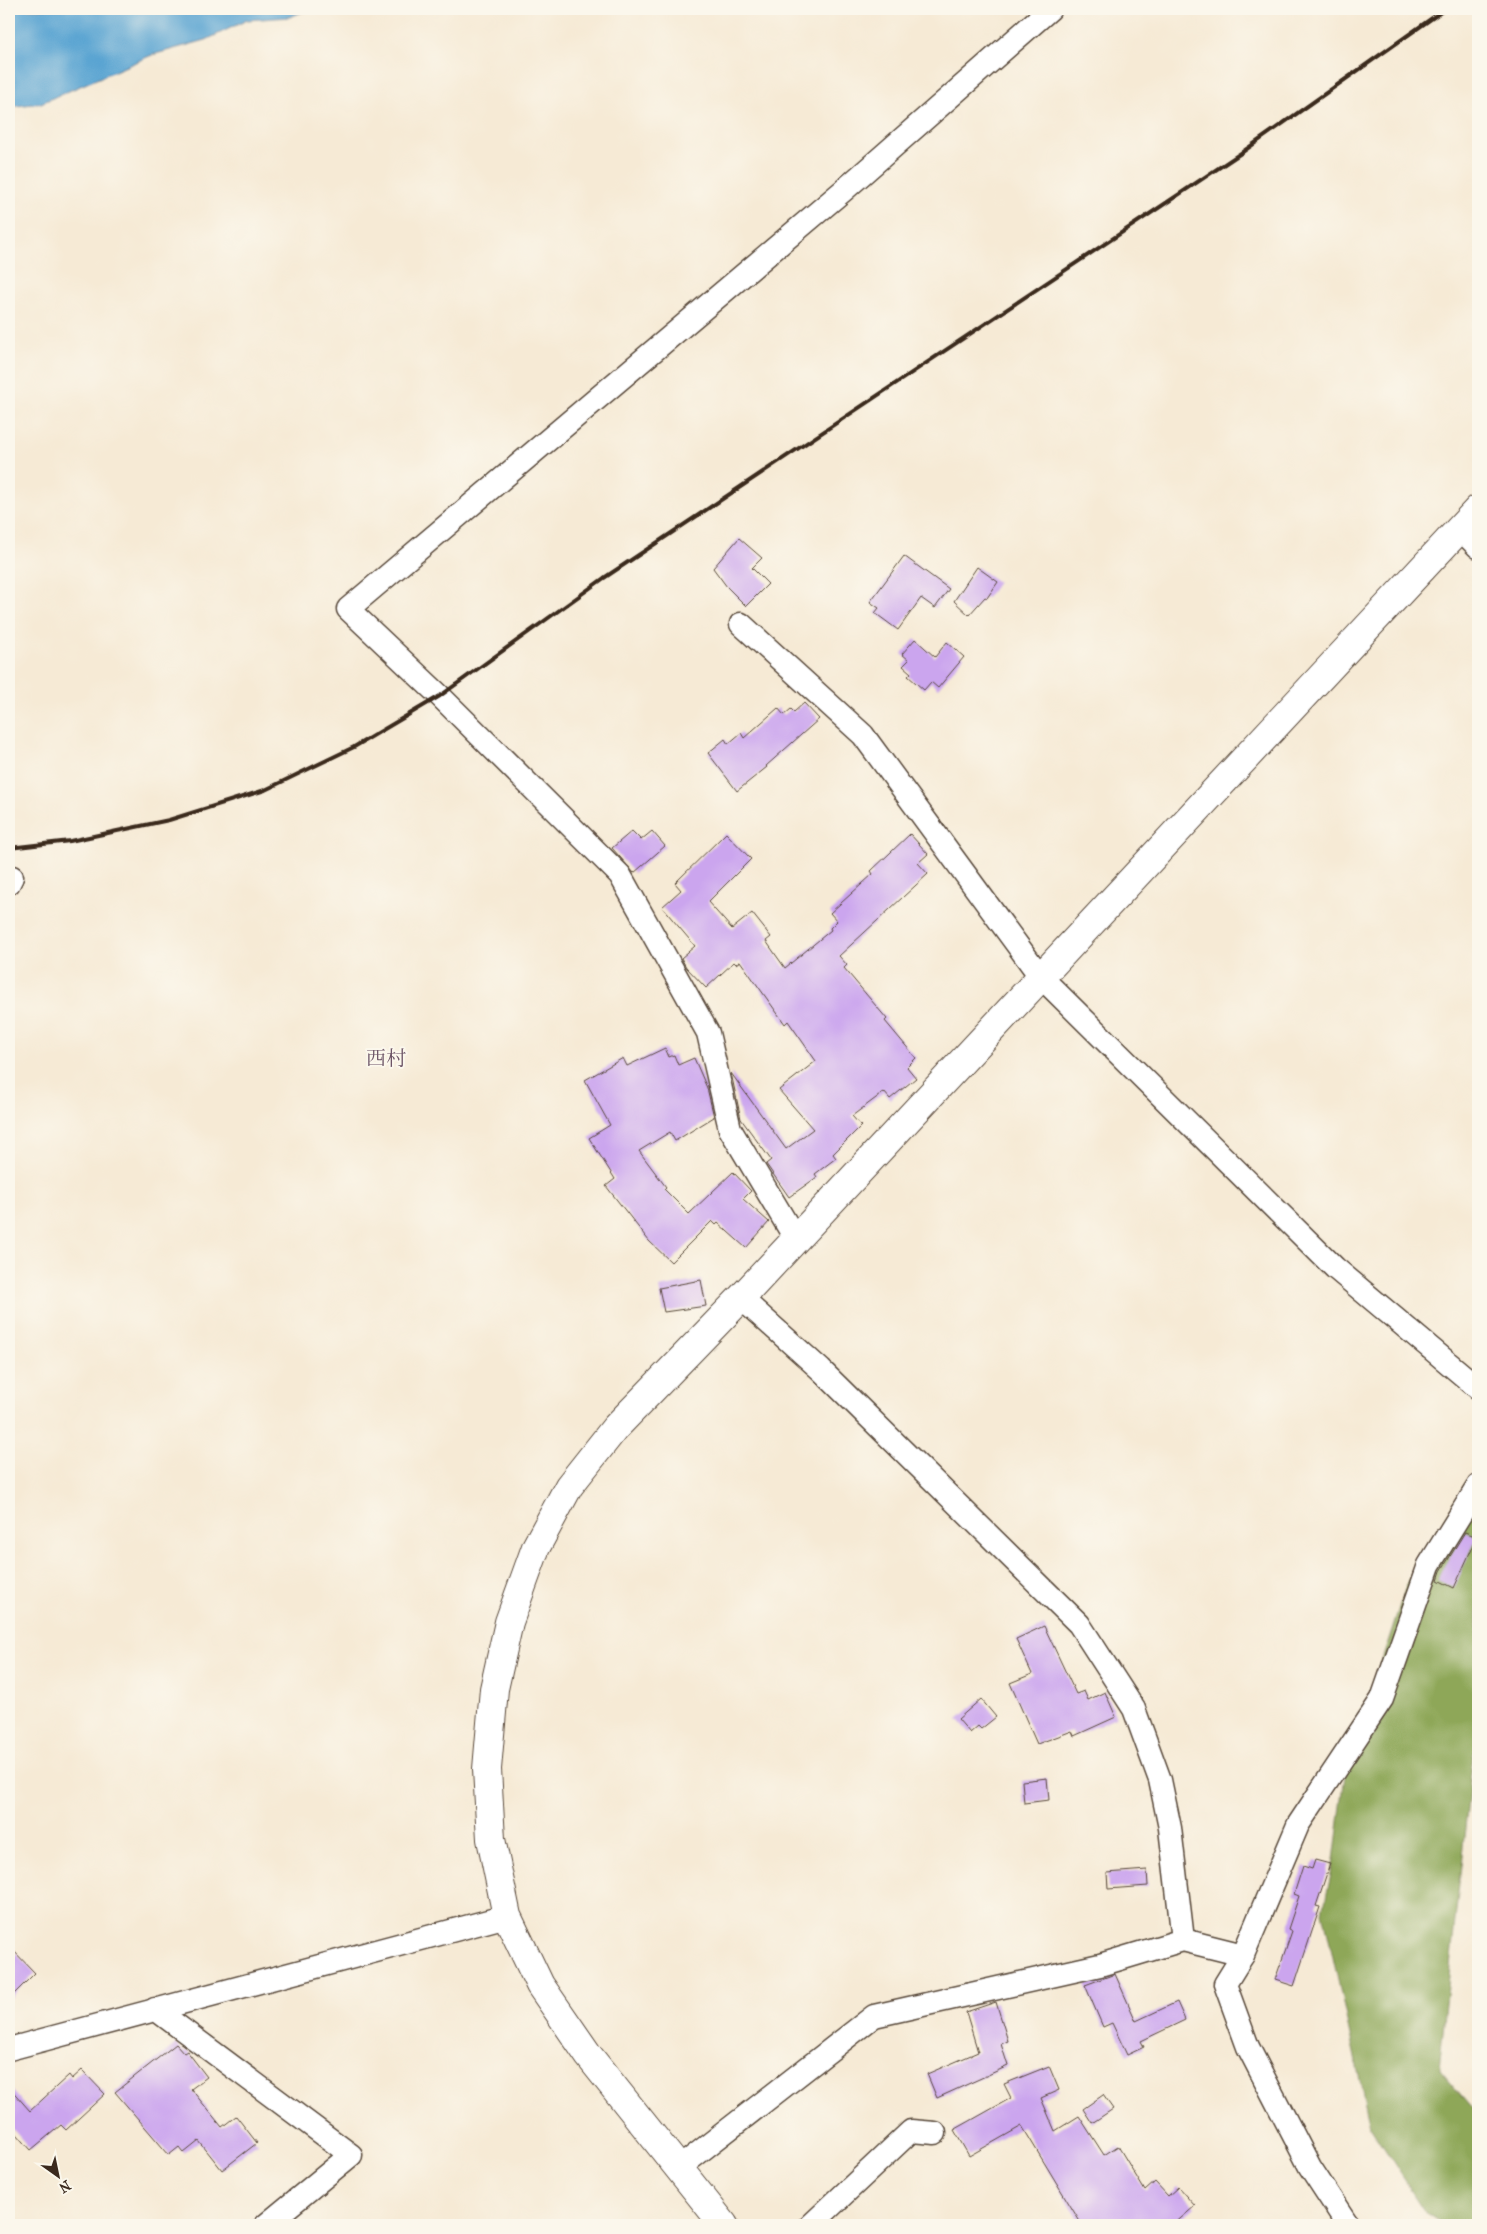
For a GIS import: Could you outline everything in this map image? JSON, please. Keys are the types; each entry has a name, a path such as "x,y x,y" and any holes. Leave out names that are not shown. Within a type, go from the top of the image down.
{"street":[{"path":"795,1238 730,1129 708,1033 620,875 440,696 348,608 844,190 1050,9"},
{"path":"724,2225 590,2056 540,1985 506,1916 491,1839 487,1769 494,1689 507,1631 536,1547 570,1486 614,1428 741,1298 1040,976 1469,538 1478,509"},
{"path":"741,624 863,735 1040,976 1335,1268 1478,1388"},
{"path":"741,1298 821,1370 1079,1624 1134,1709 1160,1780 1170,1828 1183,1940"},
{"path":"1348,2225 1310,2167 1248,2047 1225,1984 1242,1955 1298,1825 1382,1699 1429,1565 1478,1486"},
{"path":"9,2049 506,1916"},
{"path":"679,2168 874,2016 1100,1965 1183,1940 1242,1955"},
{"path":"156,2009 351,2155 266,2225"},
{"path":"811,2225 911,2131 936,2133"}],"green space":[{"path":"1478,1468 1478,1748 1473,1754 1439,2069 1478,2115 1478,2225 1444,2225 1426,2213 1370,2126 1323,1912 1334,1860 1345,1775 1408,1580"}],"water":[{"path":"9,9 310,9 290,17 247,20 206,40 152,55 41,103 9,107"}],"building":[{"path":"739,538 762,558 752,568 768,584 746,606 727,587 713,568"},
{"path":"904,556 949,589 935,608 921,598 898,630 875,613 879,608 870,602"},
{"path":"977,567 998,582 987,598 985,597 969,615 954,601"},
{"path":"915,639 935,657 947,642 964,657 938,688 931,682 924,690 908,676 911,673 903,666 909,660 902,654"},
{"path":"804,703 819,719 767,767 737,791 708,753 725,739 728,744 741,733 744,738 778,708 784,715 791,709 794,712"},
{"path":"632,831 641,840 652,831 665,846 634,873 612,848"},
{"path":"726,833 751,859 708,902 732,929 752,913 771,937 766,941 785,968 831,930 830,928 837,921 830,913 873,874 871,871 910,834 928,854 918,863 928,874 839,956 847,965 844,968 887,1019 885,1021 916,1058 907,1067 916,1078 890,1099 884,1092 852,1116 861,1126 833,1154 836,1158 815,1174 817,1177 789,1197 766,1164 771,1160 741,1119 731,1073 786,1149 813,1129 779,1090 816,1061 788,1021 785,1024 740,961 736,964 734,962 706,988 686,967 681,958 695,946 662,907 681,890 675,883"},
{"path":"665,1048 669,1057 674,1055 678,1065 694,1058 707,1088 714,1117 675,1141 670,1132 639,1151 666,1187 664,1189 689,1214 733,1172 751,1191 743,1199 769,1222 746,1248 718,1223 716,1225 712,1221 671,1262 649,1241 606,1186 615,1179 589,1138 610,1125 585,1080 623,1058 627,1066"},
{"path":"701,1280 706,1306 664,1312 659,1288"},
{"path":"1465,1532 1477,1537 1454,1588 1438,1580 1441,1571"},
{"path":"1044,1626 1076,1694 1084,1691 1088,1700 1105,1692 1116,1717 1074,1736 1072,1731 1037,1744 1010,1683 1032,1674 1016,1639"},
{"path":"981,1699 996,1717 981,1729 978,1726 970,1733 958,1719"},
{"path":"1047,1778 1049,1800 1024,1803 1022,1781"},
{"path":"1315,1860 1330,1864 1316,1906 1320,1907 1294,1986 1275,1980 1292,1931 1288,1929 1299,1896 1294,1894 1303,1866 1312,1869"},
{"path":"1147,1870 1148,1886 1108,1889 1107,1873"},
{"path":"9,1946 35,1973 9,1999"},
{"path":"1115,1974 1136,2021 1177,2002 1185,2020 1141,2041 1144,2047 1127,2055 1112,2023 1103,2027 1085,1985"},
{"path":"996,2002 1008,2041 1001,2044 1008,2066 937,2098 927,2074 978,2052 966,2012"},
{"path":"176,2044 184,2053 187,2051 207,2077 191,2089 222,2127 236,2116 257,2143 222,2170 199,2141 184,2153 179,2147 169,2155 115,2092"},
{"path":"1049,2066 1059,2090 1041,2098 1055,2131 1079,2116 1104,2155 1118,2146 1145,2191 1155,2182 1168,2196 1178,2187 1195,2206 1173,2225 1082,2225 1022,2126 969,2156 954,2130 1011,2098 1004,2084"},
{"path":"82,2070 105,2094 66,2130 61,2125 31,2150 9,2125 9,2087 30,2111 69,2075 72,2079"},
{"path":"1103,2095 1113,2109 1092,2123 1083,2109"}],"railway":[{"path":"9,848 70,841 169,820 265,790 354,747 440,696 604,578 1241,153 1445,9"}],"district":[{"name":"西村","path":"386,1058"}]}
